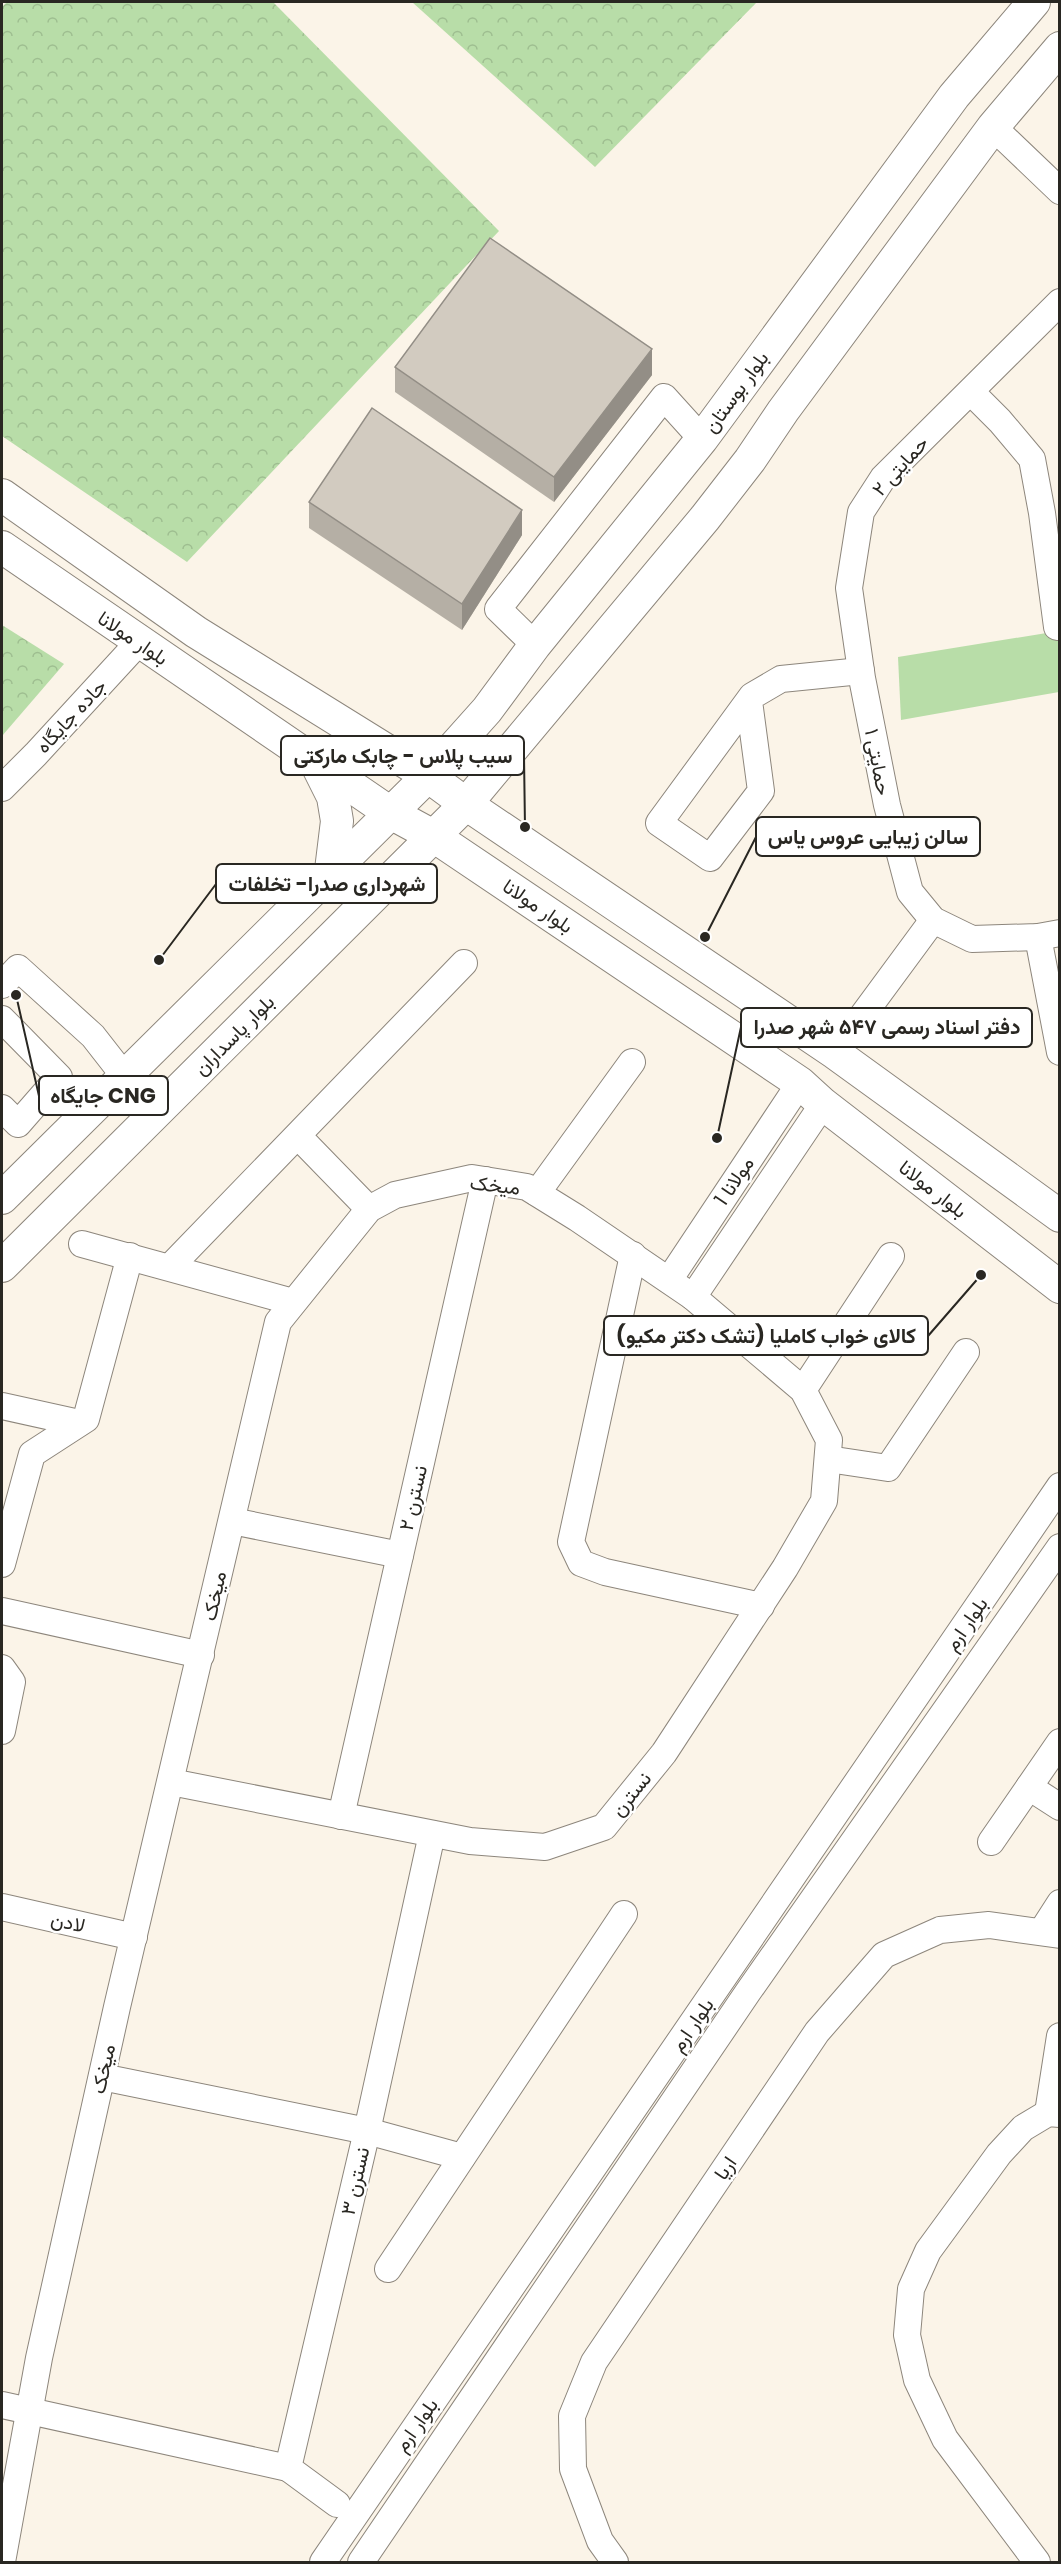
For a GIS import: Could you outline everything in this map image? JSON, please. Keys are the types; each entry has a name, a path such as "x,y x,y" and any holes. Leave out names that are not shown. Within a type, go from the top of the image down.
{"main road":[{"name":"بلوار بوستان","path":"428,776 487,710 535,645 702,439 954,96 1034,2"},
{"path":"466,804 705,518 750,460 783,411 993,127 1059,48"},
{"name":"بلوار مولانا","path":"2,495 196,632 428,776 835,1053 1059,1216"},
{"name":"بلوار مولانا","path":"2,547 389,812 435,837 800,1083 823,1104 1059,1287"},
{"path":"316,762 333,797 337,821 331,870"},
{"path":"2,1198 389,812 428,776"},
{"name":"بلوار پاسداران","path":"2,1266 466,804"}],"street":[{"path":"993,127 1059,191"},
{"name":"حمایتی ۲","path":"861,674 849,588 861,512 883,478 1059,303"},
{"path":"971,392 1000,421 1032,459 1058,627"},
{"path":"535,645 498,609 664,397 702,439"},
{"name":"جاده جایگاه","path":"2,788 139,642"},
{"path":"749,700 760,791 710,858 659,823 749,700 752,696 781,679 861,674"},
{"name":"حمایتی ۱","path":"861,674 887,804 910,892 933,920 972,939 1048,935"},
{"path":"835,1053 933,920"},
{"path":"1048,935 1059,1052"},
{"path":"170,1266 464,963"},
{"path":"2,985 18,968 93,1036 125,1077"},
{"path":"2,1019 58,1077 18,1124 2,1108"},
{"path":"537,1193 632,1062"},
{"name":"مولانا 1","path":"669,1280 800,1083"},
{"name":"مولانا 1","path":"693,1297 823,1104"},
{"path":"298,1136 369,1209"},
{"name":"میخک","path":"2,2562 39,2358 134,1937 278,1322 369,1209 395,1195 472,1178 527,1187 633,1255 693,1297 803,1389 829,1450"},
{"name":"نسترن ۲","path":"342,1816 485,1180"},
{"path":"82,1244 170,1266 293,1302"},
{"path":"633,1255 571,1542 581,1563 605,1572 761,1606"},
{"path":"2,1564 32,1454 86,1419 130,1256"},
{"path":"803,1389 891,1256"},
{"path":"829,1450 888,1468 966,1352"},
{"path":"2,1406 79,1423"},
{"name":"نسترن","path":"171,1782 470,1841 545,1847 604,1827 664,1753 761,1606 824,1501 829,1450"},
{"name":"بلوار ارم","path":"322,2562 1059,1486"},
{"path":"232,1521 400,1555"},
{"name":"بلوار ارم","path":"361,2562 748,1992 1059,1547"},
{"path":"2,1611 201,1655"},
{"path":"2,1668 12,1682 2,1731"},
{"path":"991,1842 1059,1742"},
{"path":"1029,1786 1059,1807"},
{"name":"نسترن ۳","path":"288,2468 367,2131 432,1834"},
{"path":"1051,1933 1059,1903"},
{"name":"لادن","path":"2,1906 134,1937"},
{"path":"388,2269 624,1914"},
{"name":"اریا","path":"615,2562 600,2541 573,2469 572,2416 594,2362 817,2032 884,1955 940,1929 988,1925 1051,1933"},
{"path":"1037,2562 945,2439 917,2380 907,2335 911,2289 928,2251 999,2154 1023,2128 1054,2114 1059,2036"},
{"path":"102,2077 367,2131 462,2157"},
{"path":"2,2404 288,2468 337,2504"}],"green space":[{"path":"7,2 273,2 499,231 187,562 2,436 2,7"},
{"path":"412,2 757,2 595,167"},
{"path":"2,625 64,664 2,736"},
{"path":"1059,631 1059,692 901,720 898,657"}],"building":[{"path":"490,238 652,349 554,477 395,367"},
{"path":"372,408 522,510 462,604 309,502"}],"place":[{"name":"سیب پلاس - چابک مارکتی","path":"525,827"},
{"name":"سالن زیبایی عروس یاس","path":"705,937"},
{"name":"شهرداری صدرا- تخلفات","path":"159,960"},
{"name":"جایگاه CNG","path":"16,995"},
{"name":"دفتر اسناد رسمی ۵۴۷ شهر صدرا","path":"717,1138"},
{"name":"کالای خواب کاملیا (تشک دکتر مکیو)","path":"981,1275"}]}
